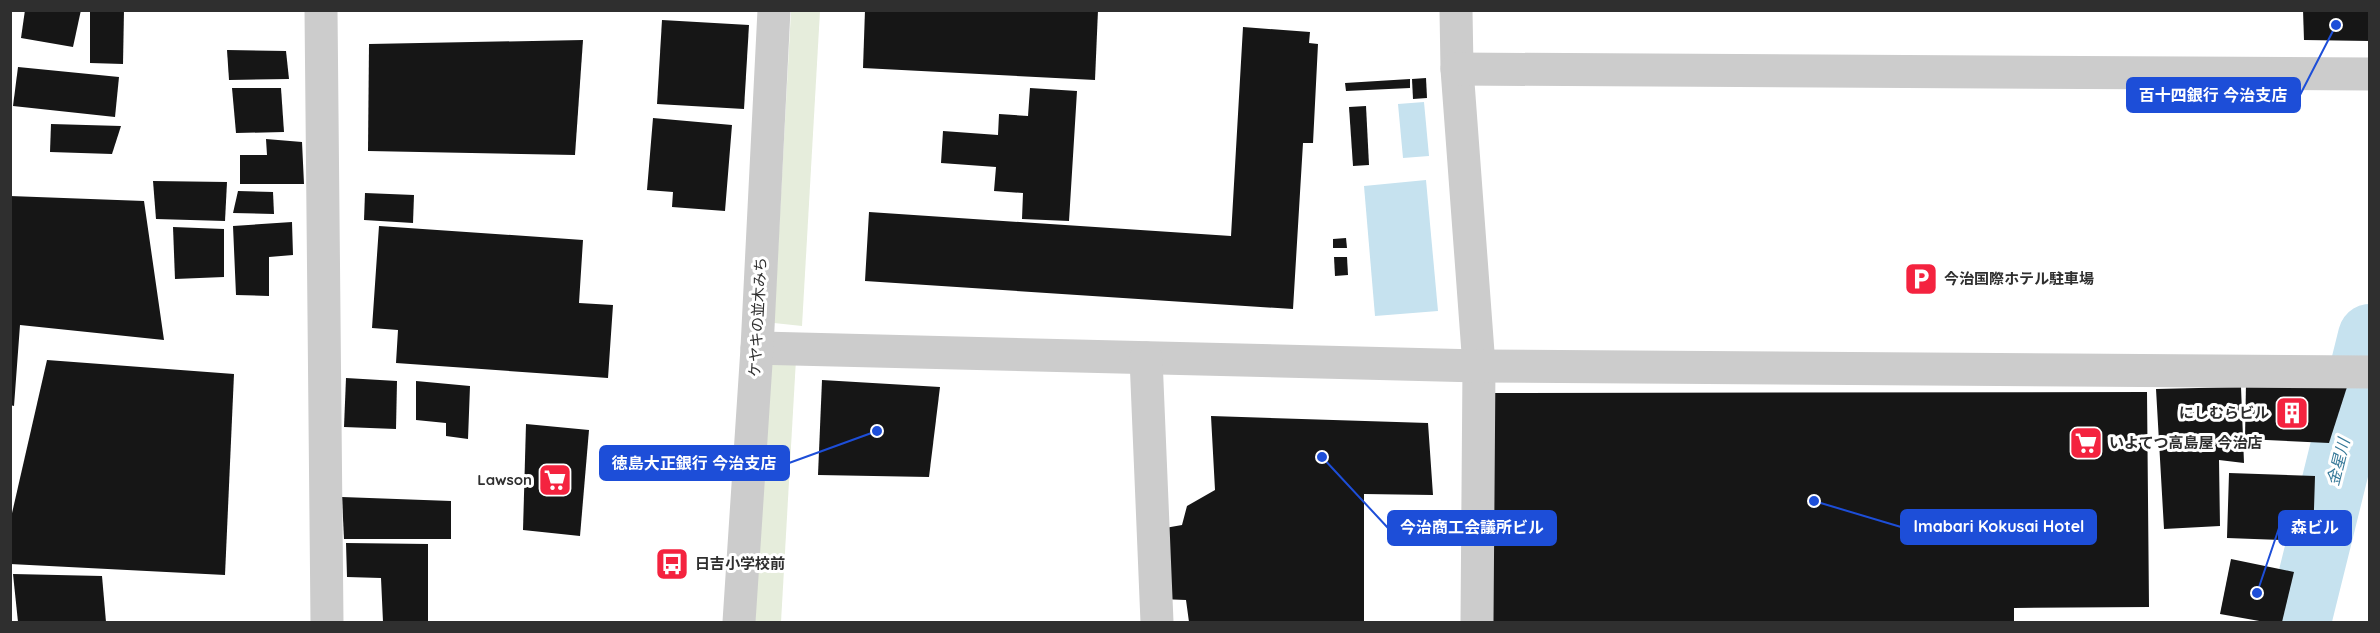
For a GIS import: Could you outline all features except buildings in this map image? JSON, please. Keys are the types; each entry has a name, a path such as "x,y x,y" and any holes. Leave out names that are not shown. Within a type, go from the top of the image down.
{"street":[{"path":"321,10 327,622"},
{"name":"ケヤキの並木みち","path":"739,622 757,348 774,10"},
{"path":"1456,10 1457,69 1479,366 1477,622"},
{"path":"1457,69 2370,74"},
{"path":"757,348 1479,366 2370,372"},
{"path":"1146,357 1157,622"}],"green space":[{"path":"791,11 820,11 802,326 774,323"},
{"path":"770,358 796,359 781,622 755,622"}],"water":[{"path":"1424,102 1429,156 1403,158 1398,104"},
{"path":"1426,180 1438,311 1375,316 1364,186"}],"waterway":[{"name":"金星川","path":"2299,622 2370,336"}],"place":[{"name":"百十四銀行 今治支店","path":"2336,25"},
{"name":"今治国際ホテル駐車場","path":"1921,279"},
{"name":"にしむらビル","path":"2292,413"},
{"name":"徳島大正銀行 今治支店","path":"877,431"},
{"name":"いよてつ高島屋 今治店","path":"2086,443"},
{"name":"今治商工会議所ビル","path":"1322,457"},
{"name":"Lawson","path":"555,480"},
{"name":"Imabari Kokusai Hotel","path":"1814,501"},
{"name":"日吉小学校前","path":"672,564"},
{"name":"森ビル","path":"2257,593"}]}
